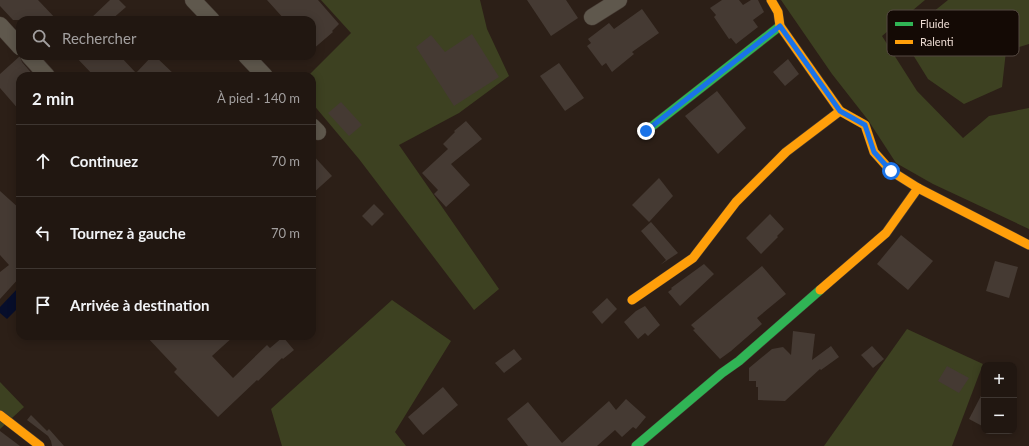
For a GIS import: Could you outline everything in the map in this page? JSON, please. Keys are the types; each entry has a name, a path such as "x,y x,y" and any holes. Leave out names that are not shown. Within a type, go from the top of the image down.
{"street":[{"path":"193,0 208,16"},
{"path":"592,17 619,0"},
{"path":"771,0 778,12 780,26 840,111 865,125 874,152 891,171 918,188 1029,244"},
{"path":"0,25 16,43"},
{"path":"646,131 780,26"},
{"path":"33,60 43,72"},
{"path":"250,60 261,72"},
{"path":"632,300 693,258 736,202 786,152 840,111"},
{"path":"636,446 756,346 886,233 918,188"},
{"path":"0,414 40,446"}],"green space":[{"path":"321,0 480,0 487,29 509,76 459,113 399,145 499,289 474,310 359,159 316,108 316,72 312,72 351,33"},
{"path":"781,0 925,0 913,10 887,10 887,32 882,36 887,44 887,56 895,56 917,91 963,138 989,116 1029,108 1029,229 933,184 896,163 868,120 832,74"},
{"path":"948,0 1029,0 1029,44 1019,47 1019,10 936,10"},
{"path":"914,56 1005,56 1002,87 964,104 928,79"},
{"path":"392,300 451,341 395,432 406,446 282,446 271,409"},
{"path":"907,329 981,363 981,369 952,446 824,446"},
{"path":"0,382 24,407 0,429"}],"water":[{"path":"16,290 16,310 7,319 0,313 0,307"}],"building":[{"path":"0,0 38,0 53,16 16,16 16,20 13,20 0,6"},
{"path":"110,0 119,0 126,7 116,16 93,16"},
{"path":"267,0 318,0 339,24 332,31 333,32 316,47 316,16 281,16"},
{"path":"527,0 566,0 578,18 551,36"},
{"path":"722,0 739,0 743,5 751,0 758,0 764,12 753,20 758,27 736,44 731,38 729,39 714,17 716,15 710,8"},
{"path":"642,9 659,33 632,52 634,54 612,72 606,63 602,66 587,46 591,43 588,39 609,23 614,29"},
{"path":"472,34 499,77 454,106 416,47 431,35 445,52"},
{"path":"788,59 799,74 785,86 773,72"},
{"path":"16,60 21,60 31,72 16,72 16,106 0,88 0,74"},
{"path":"79,60 124,60 135,72 90,72"},
{"path":"148,60 159,60 172,72 137,72"},
{"path":"559,63 584,98 565,111 540,76"},
{"path":"717,91 746,128 718,154 685,116"},
{"path":"341,102 362,125 349,136 328,113"},
{"path":"466,121 482,139 451,164 470,185 446,207 434,194 438,190 422,173 448,149 443,144 455,132 454,131"},
{"path":"316,158 332,176 316,190"},
{"path":"659,178 673,196 649,222 632,205"},
{"path":"0,191 16,205 16,281 0,299 0,272 9,265 0,255"},
{"path":"374,204 384,214 372,226 362,216"},
{"path":"770,214 784,229 761,254 746,238"},
{"path":"651,222 678,253 660,265 666,260 641,231"},
{"path":"901,235 933,261 908,290 877,264"},
{"path":"995,261 1018,267 1009,298 986,291"},
{"path":"704,264 714,274 680,306 668,292 672,289 671,288"},
{"path":"762,266 786,294 757,318 762,324 720,359 693,330 695,329 691,325"},
{"path":"607,298 617,309 602,324 592,312"},
{"path":"645,306 660,325 648,336 645,333 638,339 624,322 636,311"},
{"path":"793,331 815,334 812,360 831,346 839,357 821,370 820,369 785,401 758,400 758,387 756,387 756,381 749,381 749,368 772,349 783,347 791,355"},
{"path":"150,340 230,340 212,356 233,378 267,345 270,348 279,340 286,340 294,350 283,359 282,358 258,381 257,380 218,417 174,372 177,369"},
{"path":"872,346 884,359 873,368 861,355"},
{"path":"514,349 522,359 504,373 495,363"},
{"path":"947,366 969,378 959,393 938,381"},
{"path":"443,387 458,405 423,435 408,417"},
{"path":"981,396 981,425 969,419"},
{"path":"626,399 646,417 636,429 633,427 622,437 615,430 597,446 528,446 507,419 528,402 562,443 609,401 616,410"},
{"path":"31,415 47,431 49,429 64,446 52,446 48,436 27,420"},
{"path":"0,431 20,446 0,446"}],"traffic: fast":[{"path":"646,131 780,26"},
{"path":"636,446 722,373 739,361 820,290"}],"traffic: slow":[{"path":"771,0 778,12 780,26 840,111 865,125 874,152 891,171 918,188 1029,245"},
{"path":"632,300 693,258 736,202 786,152 840,111"},
{"path":"820,290 886,233 918,188"},
{"path":"0,415 40,446"}],"route":[{"path":"646,131 780,26 840,111 865,125 874,152 891,171"}]}
